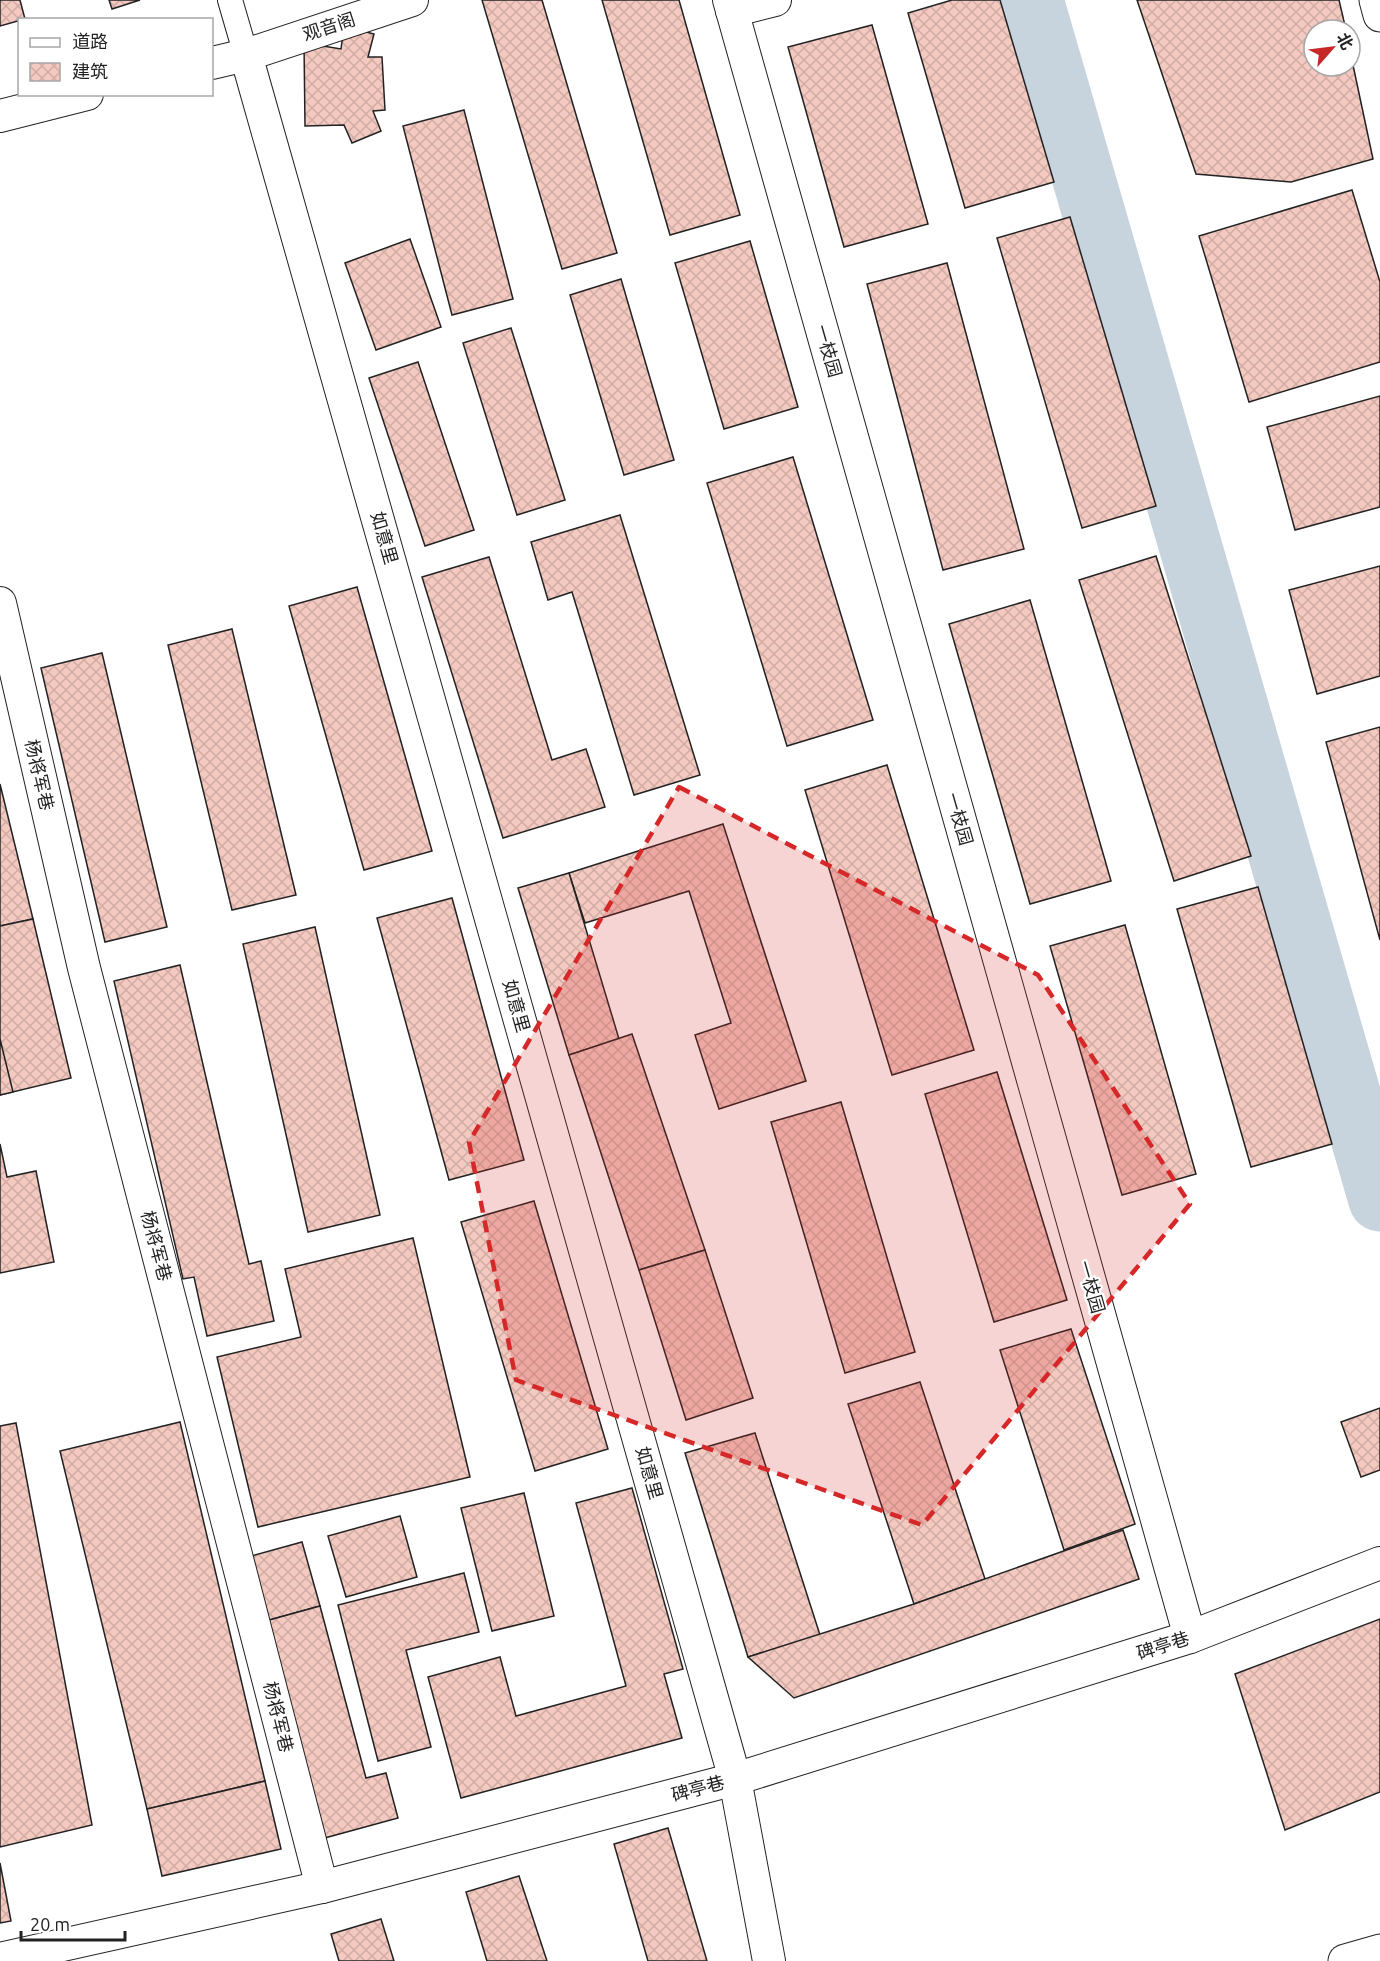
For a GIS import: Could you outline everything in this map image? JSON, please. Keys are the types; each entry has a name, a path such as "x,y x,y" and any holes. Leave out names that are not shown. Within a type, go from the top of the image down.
{"main road":[{"path":"1345,1961 1380,1951"}],"street":[{"path":"230,0 246,55"},
{"name":"观音阁","path":"213,63 246,55 412,0"},
{"path":"731,6 775,0"},
{"name":"一枝园","path":"731,6 1190,1637"},
{"name":"如意里","path":"246,55 735,1779 769,1961"},
{"path":"0,117 79,96"},
{"name":"杨将军巷","path":"0,603 87,979 322,1887"},
{"name":"碑亭巷","path":"0,1959 322,1887 735,1779 1190,1637 1380,1563"}],"highlighted area":[{"path":"679,787 1038,975 1190,1204 922,1525 516,1380 469,1142"}],"building":[{"path":"0,0 20,0 25,18 18,18 18,21 0,26"},
{"path":"109,0 140,0 112,9"},
{"path":"482,0 542,0 617,253 562,269"},
{"path":"602,0 679,0 740,215 670,235"},
{"path":"952,0 1000,0 1054,182 965,208 908,13"},
{"path":"1137,0 1339,0 1343,18 1302,18 1302,78 1356,78 1373,159 1291,182 1196,174"},
{"path":"872,25 928,224 844,247 788,47"},
{"path":"344,26 374,34 368,57 382,57 385,110 373,111 381,131 352,143 344,125 305,126 304,43 341,49"},
{"path":"464,110 513,299 452,315 403,126"},
{"path":"1352,190 1380,282 1380,362 1249,402 1199,236"},
{"path":"1070,217 1156,506 1082,528 997,238"},
{"path":"410,239 441,327 376,350 345,263"},
{"path":"750,241 798,407 724,429 675,263"},
{"path":"947,263 1024,549 943,570 867,284"},
{"path":"621,279 674,460 624,475 570,295"},
{"path":"511,328 565,500 517,515 463,343"},
{"path":"418,362 474,530 425,546 369,378"},
{"path":"1380,396 1380,507 1295,530 1267,427"},
{"path":"793,457 873,720 787,746 707,483"},
{"path":"620,515 700,775 634,795 572,592 548,600 531,542"},
{"path":"1156,556 1251,856 1174,881 1079,580"},
{"path":"489,557 552,760 586,749 605,807 503,838 422,577"},
{"path":"1380,566 1380,676 1317,694 1289,590"},
{"path":"357,587 432,851 364,870 289,606"},
{"path":"1030,600 1111,881 1030,904 949,624"},
{"path":"232,629 296,895 232,910 168,645"},
{"path":"102,653 167,927 105,942 41,668"},
{"path":"1380,727 1380,940 1326,742"},
{"path":"887,765 974,1050 892,1075 805,790"},
{"path":"0,784 33,919 0,926"},
{"path":"723,824 806,1081 719,1109 695,1035 731,1023 689,891 585,923 569,873"},
{"path":"569,873 619,1039 569,1055 518,888"},
{"path":"1258,887 1332,1144 1251,1167 1177,909"},
{"path":"452,898 524,1160 449,1180 377,918"},
{"path":"33,919 71,1078 0,1095 0,926"},
{"path":"1125,925 1196,1174 1122,1195 1050,946"},
{"path":"315,927 380,1215 308,1232 243,944"},
{"path":"180,965 249,1264 261,1261 274,1321 207,1336 194,1277 183,1279 114,981"},
{"path":"632,1034 705,1250 639,1270 569,1055"},
{"path":"0,1039 13,1092 0,1095"},
{"path":"997,1072 1067,1300 994,1322 925,1094"},
{"path":"841,1102 915,1352 845,1373 771,1122"},
{"path":"0,1144 7,1177 36,1171 54,1262 0,1273"},
{"path":"534,1201 608,1449 535,1471 461,1222"},
{"path":"413,1238 470,1477 258,1527 217,1357 301,1337 285,1269"},
{"path":"705,1250 753,1398 686,1420 639,1270"},
{"path":"1071,1329 1135,1524 1064,1550 1000,1350"},
{"path":"920,1382 985,1579 914,1604 848,1404"},
{"path":"1380,1408 1380,1470 1361,1477 1341,1422"},
{"path":"180,1422 265,1781 147,1809 60,1451"},
{"path":"16,1423 92,1825 0,1847 0,1426"},
{"path":"755,1433 820,1635 748,1657 685,1453"},
{"path":"632,1488 683,1669 664,1674 682,1738 461,1798 428,1677 500,1657 516,1716 626,1686 576,1503"},
{"path":"524,1493 554,1616 492,1631 461,1508"},
{"path":"400,1516 417,1577 346,1597 328,1536"},
{"path":"1123,1530 1139,1579 794,1698 748,1657 914,1604"},
{"path":"302,1542 320,1606 262,1622 244,1558"},
{"path":"464,1573 479,1632 406,1650 431,1747 378,1761 338,1605"},
{"path":"320,1606 366,1778 386,1773 398,1818 321,1839 262,1622"},
{"path":"1380,1619 1380,1792 1285,1830 1235,1674"},
{"path":"265,1781 281,1849 162,1876 147,1809"},
{"path":"668,1828 707,1961 648,1961 614,1844"},
{"path":"0,1863 11,1921 0,1923"},
{"path":"519,1876 547,1961 487,1961 466,1892"},
{"path":"381,1919 394,1961 339,1961 331,1934"}],"waterway":[{"path":"1032,0 1380,1200"}]}
